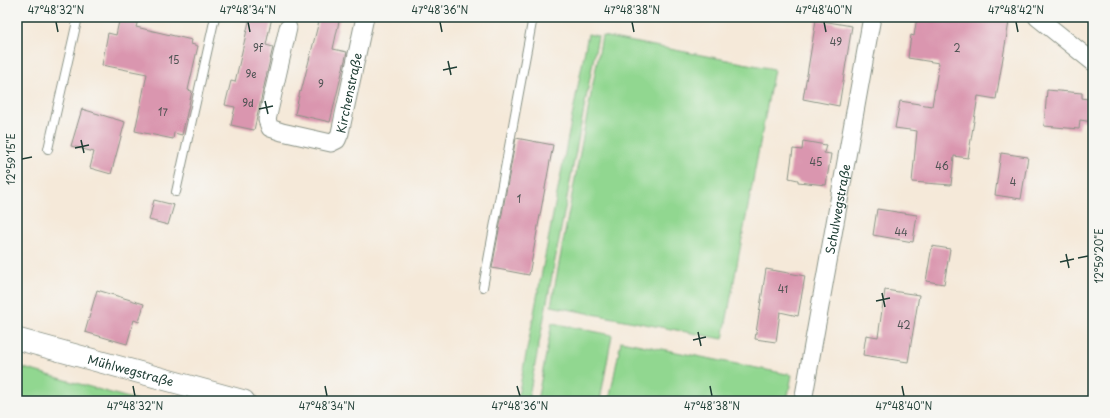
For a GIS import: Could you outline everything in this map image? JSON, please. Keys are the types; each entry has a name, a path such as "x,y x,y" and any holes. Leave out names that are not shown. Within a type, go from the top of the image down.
{"street":[{"name":"Kirchenstraße","path":"288,28 267,120 270,128 330,143 337,140 340,133 365,17"},
{"name":"Schulwegstraße","path":"803,401 872,17"},
{"path":"1037,17 1093,62"},
{"name":"Mühlwegstraße","path":"17,339 244,401"}],"lane":[{"path":"48,149 78,17"},
{"path":"176,192 215,17"},
{"path":"483,287 533,17"}],"green space":[{"path":"588,34 598,36 528,401 517,401"},
{"path":"602,36 774,69 723,339 551,306"},
{"path":"552,323 612,335 600,401 537,401"},
{"path":"621,341 792,375 787,401 609,401"},
{"path":"17,366 139,401 30,401 17,398"}],"building":[{"path":"120,17 139,17 136,27 192,40 191,44 198,46 188,90 192,91 182,135 174,133 173,139 135,131 147,74 102,65 108,33 116,35"},
{"path":"250,17 272,17 266,45 273,47 254,130 231,125 235,107 225,105 231,81 235,82"},
{"path":"320,17 340,17 333,49 347,52 330,122 295,114"},
{"path":"917,17 982,17 1009,22 996,99 978,96 968,158 954,156 951,185 912,182 917,131 895,128 900,101 932,106 939,63 908,58 911,35 914,36"},
{"path":"816,20 852,26 839,106 803,99"},
{"path":"1047,90 1082,93 1082,98 1093,100 1093,122 1080,120 1079,129 1044,126"},
{"path":"82,109 125,122 111,174 90,168 94,152 71,146"},
{"path":"516,138 553,145 529,275 492,268"},
{"path":"803,141 826,145 824,153 831,154 826,185 798,182 798,180 789,178 793,149 802,150"},
{"path":"1001,153 1028,157 1021,199 995,195"},
{"path":"154,200 174,205 168,225 149,220"},
{"path":"877,209 917,215 913,242 873,235"},
{"path":"932,246 950,249 944,284 926,281"},
{"path":"766,269 805,276 798,316 780,312 776,342 755,339"},
{"path":"97,290 144,304 139,322 134,320 127,344 85,332"},
{"path":"885,290 919,295 908,362 863,355 866,335 878,337"}]}
